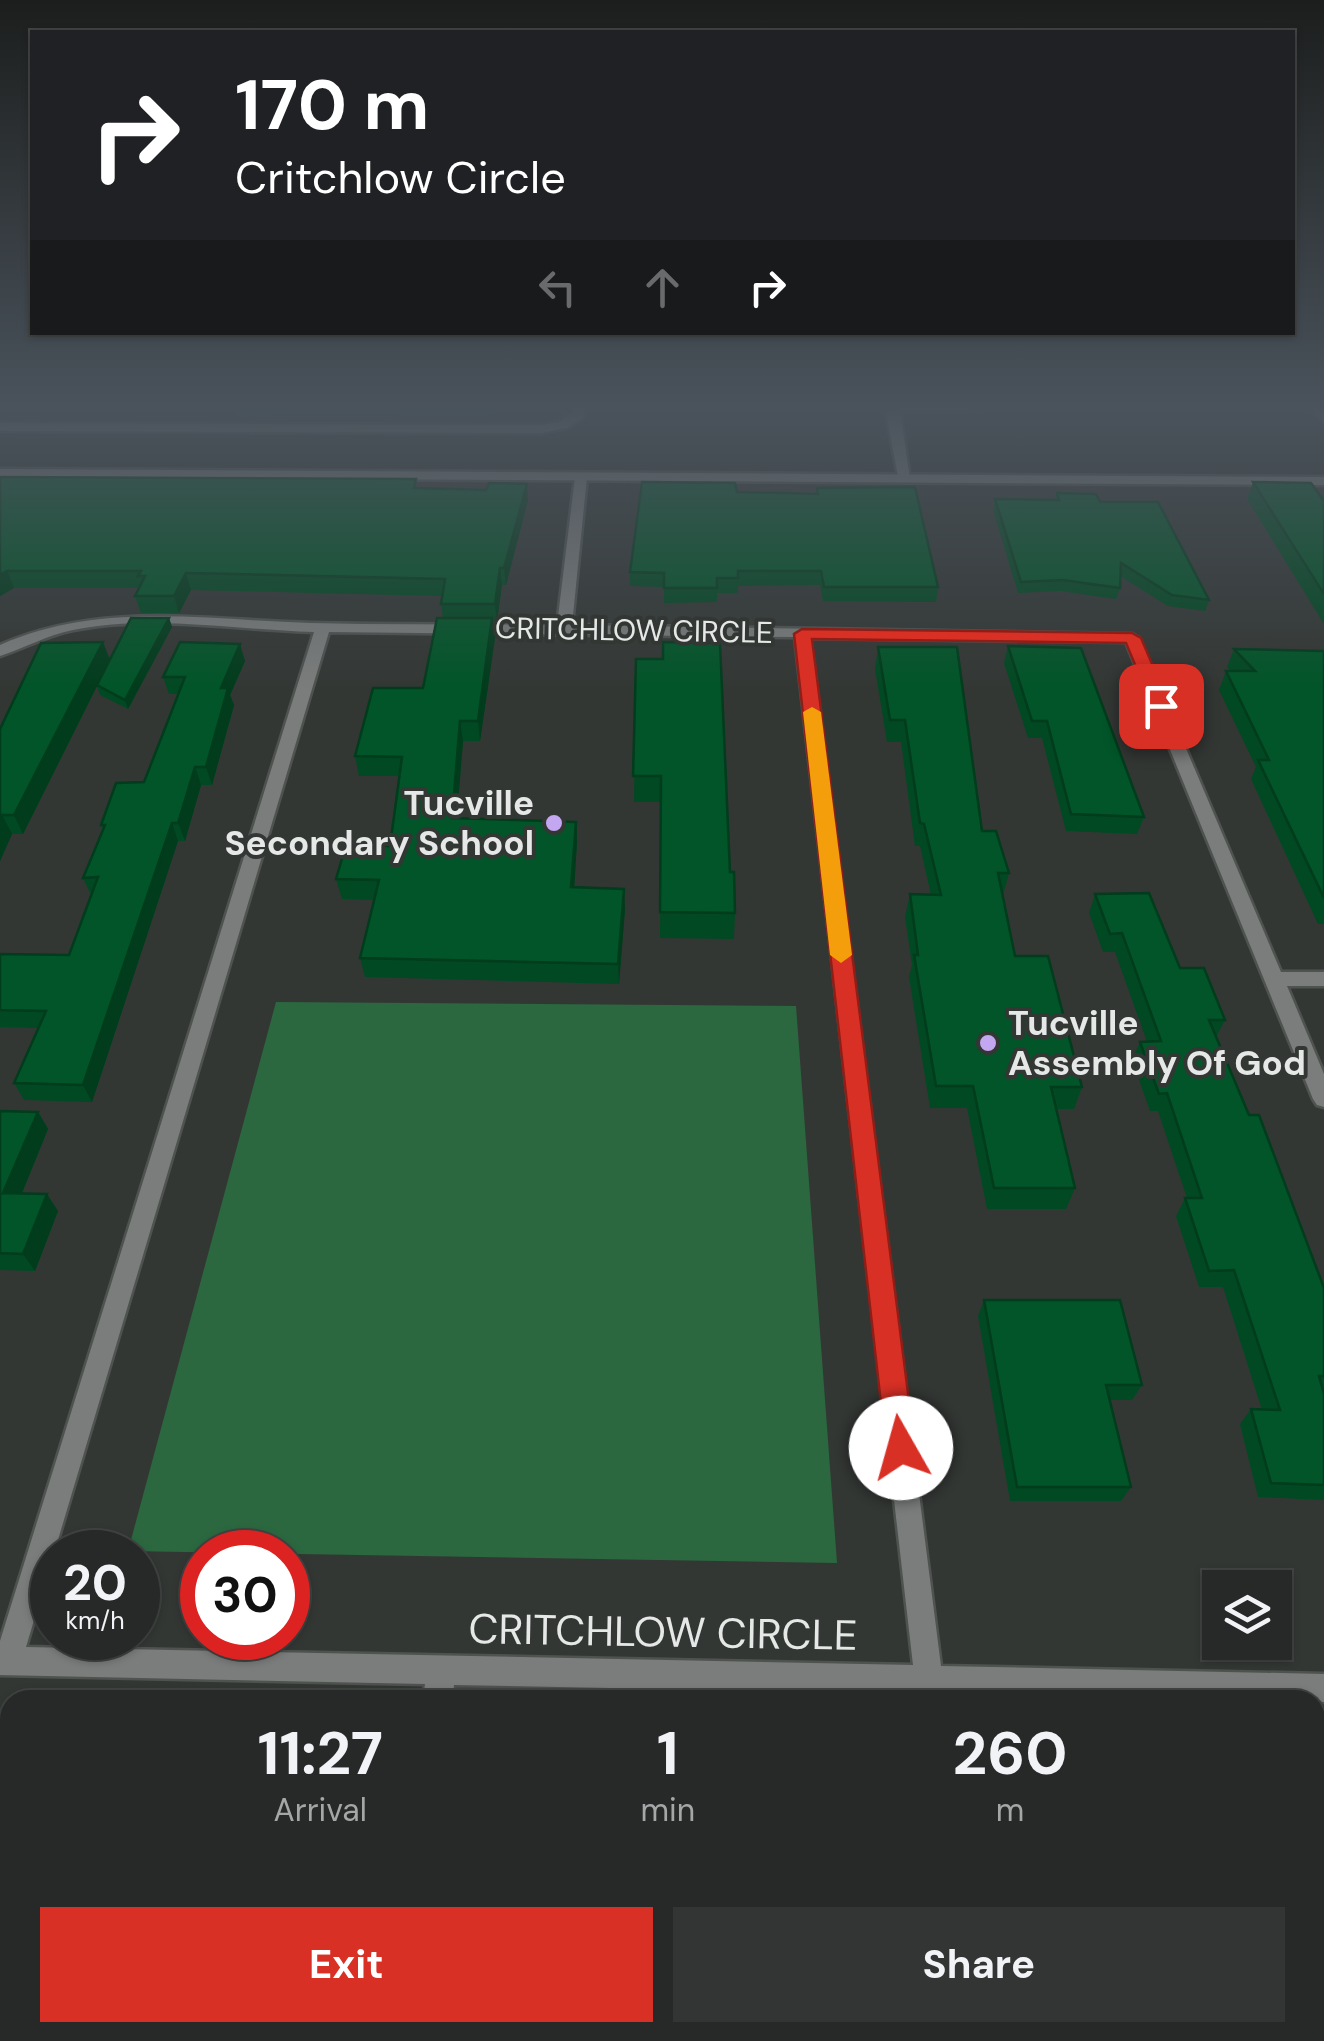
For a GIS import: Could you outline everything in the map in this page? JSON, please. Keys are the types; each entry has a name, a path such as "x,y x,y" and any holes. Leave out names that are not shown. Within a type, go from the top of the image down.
{"street":[{"path":"564,626 578,499"},
{"name":"CRITCHLOW CIRCLE","path":"0,651 67,627 136,620 323,628 564,626 1132,638 1324,1100"},
{"path":"4,1661 323,628"},
{"path":"802,634 929,1680"},
{"path":"1274,979 1324,979"},
{"name":"CRITCHLOW CIRCLE","path":"4,1661 1324,1688"},
{"path":"439,1690 441,1670"}],"green space":[{"path":"276,1002 796,1006 837,1563 310,1554 310,1530 180,1530 180,1552 160,1552 160,1530 134,1530"}],"building":[{"path":"0,499 523,499 504,568 500,568 495,604 441,604 445,579 186,573 174,596 135,596 145,576 138,576 141,571 7,571 0,575"},
{"path":"640,499 918,499 938,587 824,587 821,571 738,571 738,578 717,578 717,588 664,588 664,573 630,572"},
{"path":"995,499 1158,502 1209,600 1172,595 1121,563 1120,588 1063,580 1021,582"},
{"path":"1264,499 1324,501 1324,594"},
{"path":"131,618 169,618 125,700 97,685"},
{"path":"437,618 492,618 478,721 460,721 452,818 576,822 571,887 624,889 618,964 360,958 379,880 336,879 346,845 390,846 402,757 355,756 373,688 423,688"},
{"path":"103,642 14,815 2,815 0,821 0,729 41,643"},
{"path":"180,642 240,644 221,688 228,688 206,767 195,767 178,823 172,823 83,1085 14,1083 46,1011 0,1010 0,954 69,955 98,877 83,878 105,825 101,825 116,783 144,782 185,677 163,677"},
{"path":"663,642 720,643 735,913 660,912 661,776 633,776 636,659 663,659"},
{"path":"1008,646 1081,648 1144,817 1071,814 1047,721 1032,721"},
{"path":"878,647 957,647 982,831 996,831 1009,873 998,873 1015,956 1048,956 1082,1087 1051,1087 1075,1188 994,1188 973,1086 936,1086 914,955 918,955 910,894 941,895 924,824 920,823 905,720 890,720"},
{"path":"1234,649 1324,651 1324,898 1258,760 1269,760 1226,671 1255,671"},
{"path":"1149,893 1180,968 1204,968 1225,1020 1209,1020 1249,1115 1259,1115 1324,1288 1324,1376 1319,1376 1324,1394 1324,1485 1271,1483 1251,1409 1280,1410 1234,1270 1209,1271 1185,1198 1202,1198 1167,1093 1159,1094 1140,1042 1161,1041 1122,933 1110,934 1095,894"},
{"path":"0,1111 38,1112 3,1193 47,1194 23,1254 0,1253"},
{"path":"984,1300 1120,1300 1142,1385 1106,1385 1131,1487 1017,1487"}],"slow traffic":[{"path":"812,712 841,955"}],"place":[{"name":"Tucville Secondary School","path":"554,823"},
{"name":"Tucville Assembly Of God","path":"988,1043"}],"route":[{"path":"901,1448 802,634 1132,638 1161,706"}]}
